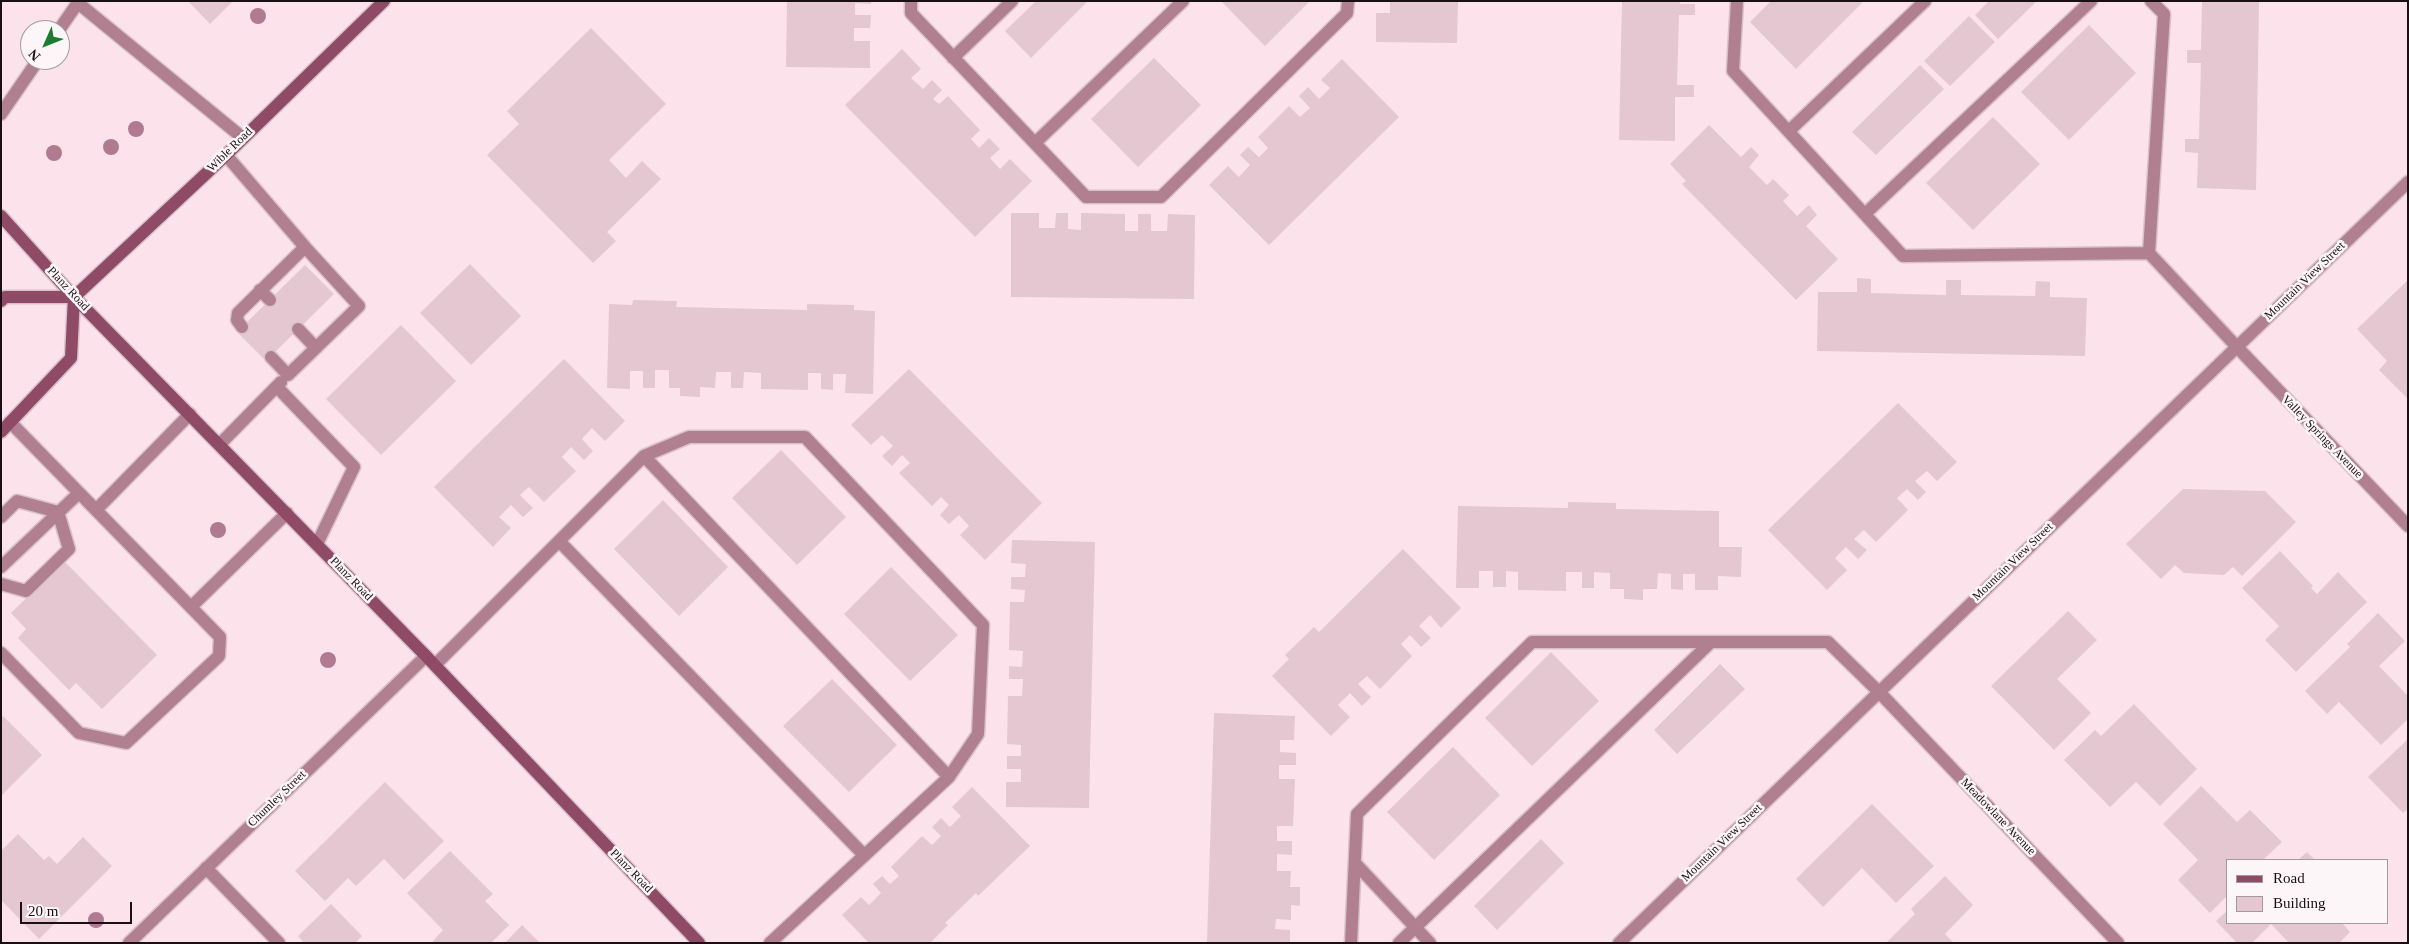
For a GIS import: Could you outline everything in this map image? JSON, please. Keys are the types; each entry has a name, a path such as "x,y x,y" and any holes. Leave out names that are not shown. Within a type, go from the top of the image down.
{"street":[{"name":"Wible Road","path":"74,297 226,155 384,1"},
{"path":"911,1 911,13 1086,197 1161,198 1347,13 1348,1"},
{"path":"953,58 1012,1"},
{"path":"1035,143 1182,1"},
{"path":"1737,1 1733,71 1903,256 2149,253 2164,14 2151,1"},
{"path":"1789,131 1925,1"},
{"path":"1864,214 2091,1"},
{"path":"66,20 78,2 243,138"},
{"path":"1,114 31,70"},
{"path":"220,444 359,306 304,247 226,155"},
{"name":"Mountain View Street","path":"1619,943 2408,182"},
{"name":"Planz Road","path":"1,216 74,297 435,665 700,943"},
{"path":"242,327 237,320 238,313 304,247"},
{"name":"Valley Springs Avenue","path":"2149,253 2408,526"},
{"path":"260,290 270,300"},
{"path":"1,301 5,297 74,297 71,358 6,427 79,493 192,606 220,637 218,656 126,743 79,733 1,653"},
{"path":"298,329 316,348"},
{"path":"270,357 288,375"},
{"path":"277,387 354,467 317,544"},
{"path":"96,510 190,414"},
{"path":"435,665 644,456 689,437 805,437 983,624 978,734 948,777 770,943"},
{"path":"644,456 948,777"},
{"path":"1,567 79,493"},
{"path":"1,517 17,501 58,512"},
{"path":"1,584 26,591 69,549 58,512"},
{"path":"192,606 287,513"},
{"path":"559,541 864,855"},
{"name":"Meadowlane Avenue","path":"1351,943 1357,814 1532,642 1828,642 1879,692 2118,943"},
{"path":"1398,943 1710,642"},
{"name":"Chumley Street","path":"129,943 426,656"},
{"path":"1355,863 1430,943"},
{"path":"206,868 279,943"}],"building":[{"path":"188,1 233,1 210,24"},
{"path":"787,1 871,1 871,4 855,3 855,15 871,15 870,28 854,28 854,41 870,41 870,68 786,67"},
{"path":"1036,1 1088,1 1031,58 1005,31"},
{"path":"1221,1 1310,1 1265,46"},
{"path":"1390,1 1458,1 1457,43 1376,42 1376,13 1390,13"},
{"path":"1622,1 1680,1 1680,4 1695,4 1695,15 1679,15 1677,85 1694,85 1694,97 1675,97 1675,141 1619,140"},
{"path":"1771,1 1860,1 1862,3 1796,69 1750,22"},
{"path":"1989,1 2037,1 1998,39 1975,15"},
{"path":"2202,1 2259,1 2256,190 2197,188 2198,153 2185,152 2185,139 2199,139 2201,63 2187,63 2187,50 2201,50"},
{"path":"1969,16 1995,42 1950,86 1924,61"},
{"path":"2089,25 2136,73 2069,140 2021,92"},
{"path":"591,28 666,104 609,160 626,178 642,161 661,179 607,232 616,241 593,263 487,155 519,124 507,111"},
{"path":"902,49 921,69 911,78 923,89 932,80 942,90 933,99 939,104 948,96 980,130 971,139 979,148 989,138 1000,149 990,158 1000,169 1010,159 1032,181 975,237 845,105"},
{"path":"1154,58 1201,105 1138,167 1091,119"},
{"path":"1342,59 1399,117 1269,245 1209,185 1228,166 1239,177 1250,165 1240,155 1248,147 1259,157 1268,148 1258,137 1289,106 1300,117 1310,108 1299,96 1308,87 1319,99 1330,88 1321,80"},
{"path":"1920,65 1944,89 1876,155 1852,132"},
{"path":"1993,117 2040,164 1973,230 1926,183"},
{"path":"1709,125 1741,157 1751,147 1759,155 1749,167 1767,185 1773,179 1789,195 1783,201 1797,216 1809,205 1817,215 1806,226 1838,259 1796,300 1682,184 1686,181 1670,164"},
{"path":"1011,213 1039,213 1039,228 1055,228 1056,213 1068,213 1068,229 1081,230 1081,213 1125,214 1125,231 1138,231 1138,214 1151,214 1151,231 1167,231 1168,214 1195,215 1194,299 1011,297"},
{"path":"470,264 521,316 471,365 420,313"},
{"path":"305,265 334,294 266,361 237,332"},
{"path":"1857,278 1871,279 1871,293 1946,295 1946,280 1961,280 1961,295 2035,296 2036,281 2050,282 2050,297 2087,298 2085,356 1817,351 1818,292 1857,292"},
{"path":"2408,280 2408,399 2379,370 2387,361 2357,329"},
{"path":"633,300 677,301 676,307 807,310 807,304 854,305 854,310 875,311 873,394 845,393 846,374 833,374 833,390 821,389 821,373 808,373 808,390 761,389 761,373 744,372 743,388 731,388 731,372 716,372 715,388 700,387 700,397 680,396 680,388 669,388 669,370 655,370 655,388 643,388 643,371 630,371 630,389 607,388 609,304 632,305"},
{"path":"401,325 456,381 381,455 326,399"},
{"path":"564,359 625,421 605,441 592,428 582,439 593,451 584,460 571,447 562,457 576,471 544,502 529,487 520,495 533,508 523,517 511,505 499,517 511,528 493,547 434,487"},
{"path":"909,369 1042,503 985,560 960,535 969,526 959,515 949,524 940,515 949,505 941,497 932,506 899,473 910,463 902,455 892,466 882,456 893,446 882,435 871,445 851,425"},
{"path":"1898,403 1957,462 1937,481 1927,471 1915,481 1926,492 1918,500 1907,489 1897,498 1908,510 1876,542 1864,530 1854,539 1867,550 1858,559 1846,547 1835,558 1847,570 1827,590 1768,530"},
{"path":"781,450 846,517 797,565 732,498"},
{"path":"2183,489 2265,491 2296,522 2242,576 2233,567 2224,575 2184,573 2175,565 2161,579 2126,544"},
{"path":"663,500 728,567 679,616 614,549"},
{"path":"1568,502 1616,503 1616,509 1719,511 1719,547 1742,547 1741,577 1718,576 1718,590 1695,590 1695,574 1683,574 1683,590 1671,589 1671,574 1658,573 1657,589 1643,589 1643,600 1624,599 1624,589 1610,589 1610,573 1594,572 1594,588 1582,588 1582,572 1566,572 1566,591 1518,590 1518,572 1506,571 1506,587 1493,587 1493,571 1479,571 1479,588 1456,588 1458,506 1568,508"},
{"path":"1012,540 1095,542 1089,808 1006,807 1006,782 1021,782 1021,769 1007,769 1007,756 1021,756 1021,745 1007,744 1008,696 1022,696 1023,679 1009,679 1009,666 1022,667 1023,651 1009,650 1010,602 1024,602 1025,590 1011,589 1011,577 1025,577 1026,564 1011,563"},
{"path":"1403,549 1461,608 1441,628 1430,615 1419,626 1431,638 1421,647 1410,635 1401,644 1412,656 1380,689 1367,676 1358,684 1371,697 1362,706 1350,693 1338,705 1350,717 1331,736 1272,676 1289,659 1285,655 1314,627 1319,632"},
{"path":"2280,551 2313,586 2311,588 2317,594 2338,572 2367,602 2296,672 2265,640 2279,626 2242,588"},
{"path":"64,561 157,655 102,709 76,683 69,690 18,638 26,629 11,613"},
{"path":"891,567 958,635 910,681 844,614"},
{"path":"2068,611 2097,640 2057,679 2091,713 2054,750 1991,686"},
{"path":"2378,613 2405,641 2379,666 2408,696 2408,719 2381,745 2339,702 2327,714 2305,691 2350,647 2347,644"},
{"path":"1551,652 1599,701 1532,766 1485,718"},
{"path":"1720,664 1745,689 1677,754 1654,730"},
{"path":"832,679 897,745 849,792 783,726"},
{"path":"2134,704 2197,769 2160,806 2136,782 2110,807 2064,760 2095,730 2101,736"},
{"path":"1214,713 1295,716 1294,740 1280,740 1280,752 1296,753 1296,765 1279,765 1279,779 1295,779 1293,826 1277,826 1277,841 1292,841 1292,855 1277,854 1277,871 1291,871 1290,887 1300,887 1300,906 1291,905 1291,920 1276,919 1275,929 1290,930 1290,943 1207,943"},
{"path":"3,716 42,755 1,796 1,718"},
{"path":"2408,739 2408,809 2403,813 2368,777"},
{"path":"1453,747 1500,795 1434,860 1387,812"},
{"path":"385,782 444,841 404,880 384,859 356,886 348,878 325,901 295,871"},
{"path":"2201,786 2237,822 2250,810 2282,842 2264,859 2226,859 2226,897 2210,913 2178,880 2198,860 2163,824"},
{"path":"972,787 1030,846 978,896 976,893 945,923 948,925 930,943 869,943 842,915 861,897 869,905 881,893 873,884 882,876 890,884 899,876 891,867 922,836 932,845 941,836 932,827 941,818 950,827 961,816 952,807"},
{"path":"1872,804 1934,866 1896,903 1862,868 1823,907 1796,879"},
{"path":"18,834 44,860 49,856 57,864 83,837 112,866 39,939 1,900 1,851"},
{"path":"1541,839 1564,863 1497,930 1474,906"},
{"path":"450,851 493,894 485,901 509,925 491,943 434,943 433,941 443,930 407,893"},
{"path":"2307,852 2314,859 2299,859"},
{"path":"1945,876 1973,905 1945,934 1954,943 1886,943 1915,914 1911,909"},
{"path":"331,904 362,936 355,943 304,943 298,936"},
{"path":"2226,912 2226,924 2271,924 2252,943 2237,943 2216,921"},
{"path":"2271,924 2343,924 2350,932 2339,943 2289,943"},
{"path":"522,925 540,943 505,943"}]}
